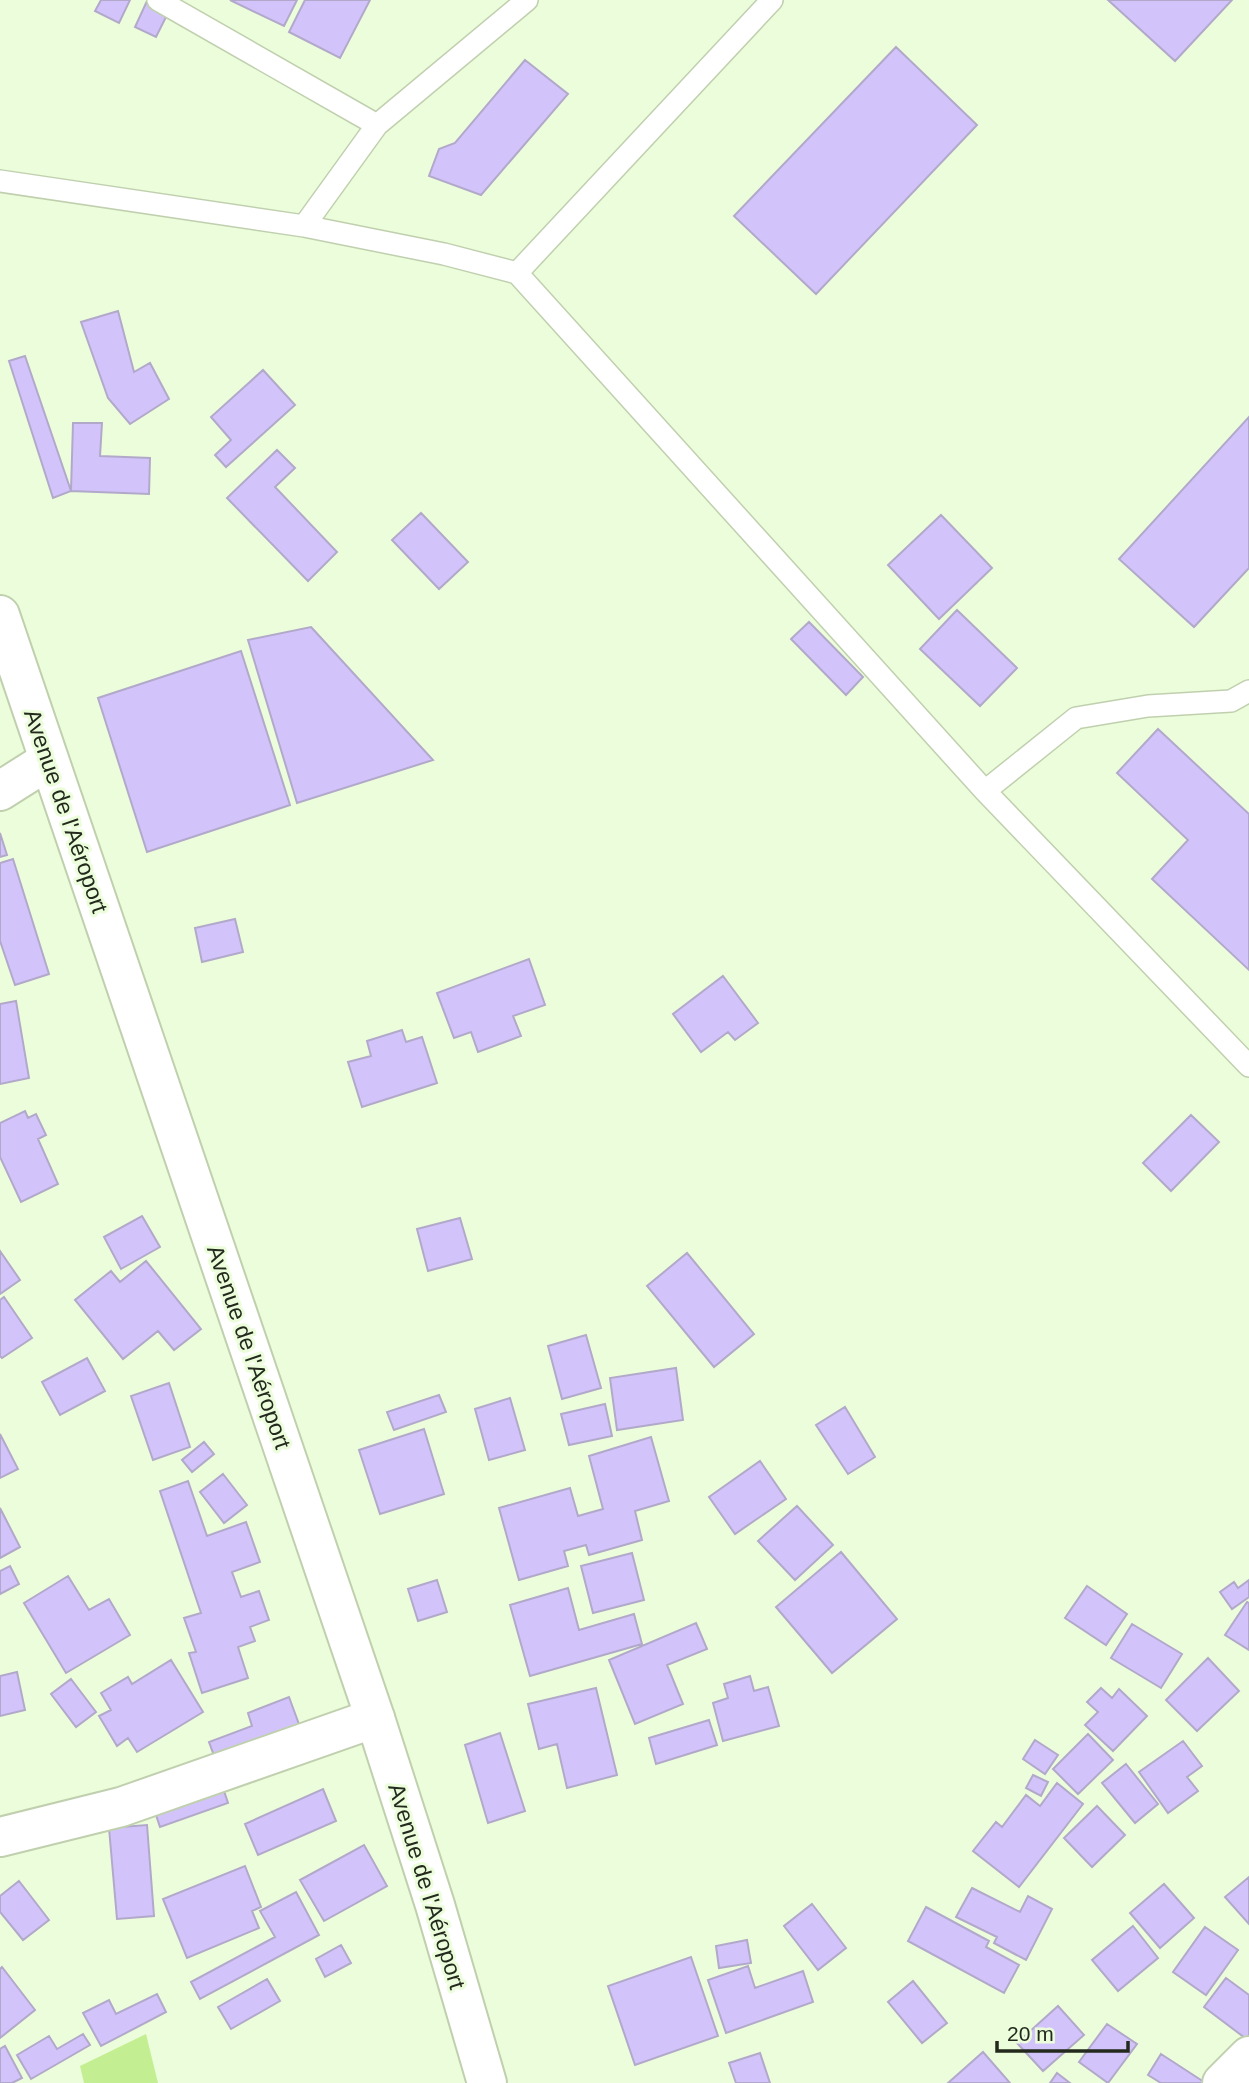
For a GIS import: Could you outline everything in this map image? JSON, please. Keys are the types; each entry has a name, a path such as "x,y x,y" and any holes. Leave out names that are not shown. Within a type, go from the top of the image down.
{"main road":[{"name":"Avenue de l'Aéroport","path":"0,615 375,1718 435,1905 487,2083"},
{"path":"0,790 49,760"},
{"path":"0,1837 121,1807 375,1718"},
{"path":"1223,2083 1249,2056"}],"lane":[{"path":"158,0 377,125"},
{"path":"304,226 377,125 527,0"},
{"path":"517,273 772,0"},
{"path":"0,181 304,226 444,254 517,273 985,791 1249,1066"},
{"path":"985,791 1076,718 1147,706 1231,701 1249,691"}],"shaded area":[{"path":"146,2034 158,2083 84,2083 80,2066"}],"building":[{"path":"101,0 130,0 119,23 95,11"},
{"path":"230,0 297,0 284,26"},
{"path":"305,0 370,0 340,58 289,32"},
{"path":"1108,0 1232,0 1175,61"},
{"path":"147,1 169,11 156,37 135,27"},
{"path":"896,47 977,125 816,294 734,216"},
{"path":"525,60 568,94 481,195 429,176 439,149 455,143"},
{"path":"118,311 134,372 150,363 169,399 130,424 108,398 81,322"},
{"path":"25,356 71,491 53,498 9,361"},
{"path":"263,370 295,405 226,467 215,455 231,440 211,417"},
{"path":"1249,417 1249,568 1194,627 1119,559"},
{"path":"73,423 102,423 100,456 150,458 149,494 71,491"},
{"path":"277,450 295,468 275,487 337,552 308,581 227,498"},
{"path":"421,513 468,562 439,589 392,540"},
{"path":"941,515 992,568 939,619 888,565"},
{"path":"957,610 1017,668 980,706 920,649"},
{"path":"809,622 863,677 846,695 791,639"},
{"path":"311,627 433,760 297,803 248,640"},
{"path":"241,651 290,805 147,852 98,698"},
{"path":"1158,729 1249,814 1249,970 1152,879 1188,840 1117,773"},
{"path":"0,833 7,855 0,857"},
{"path":"13,859 49,974 15,985 0,941 0,863"},
{"path":"235,919 243,952 202,962 195,928"},
{"path":"529,959 545,1005 513,1016 521,1036 478,1052 471,1032 454,1038 437,993"},
{"path":"723,976 758,1023 735,1040 728,1032 701,1052 673,1014"},
{"path":"16,1001 29,1078 0,1084 0,1004"},
{"path":"402,1030 406,1042 422,1037 437,1083 362,1107 348,1062 371,1056 367,1041"},
{"path":"25,1111 28,1118 36,1114 46,1135 38,1139 58,1184 21,1202 0,1157 0,1123"},
{"path":"1191,1115 1219,1142 1171,1191 1143,1163"},
{"path":"142,1216 160,1247 121,1269 104,1237"},
{"path":"460,1218 472,1259 428,1271 417,1229"},
{"path":"0,1251 20,1280 0,1294"},
{"path":"687,1253 754,1334 714,1367 647,1286"},
{"path":"146,1261 201,1329 174,1350 158,1331 123,1359 75,1300 111,1271 120,1282"},
{"path":"4,1297 32,1338 2,1358 0,1300"},
{"path":"586,1335 601,1388 562,1399 548,1346"},
{"path":"87,1358 105,1391 60,1415 42,1382"},
{"path":"676,1368 683,1420 617,1430 610,1378"},
{"path":"169,1383 190,1447 153,1460 131,1396"},
{"path":"439,1395 446,1412 394,1430 387,1412"},
{"path":"510,1398 525,1450 489,1460 475,1409"},
{"path":"605,1404 612,1436 569,1445 561,1414"},
{"path":"845,1407 875,1457 848,1474 816,1425"},
{"path":"424,1429 444,1494 380,1514 359,1450"},
{"path":"0,1434 18,1469 0,1478"},
{"path":"651,1437 669,1501 635,1511 642,1540 589,1555 586,1545 564,1551 568,1566 519,1580 499,1508 570,1488 578,1516 603,1509 589,1456"},
{"path":"204,1442 214,1454 192,1472 182,1460"},
{"path":"760,1461 786,1499 735,1534 709,1497"},
{"path":"223,1474 247,1505 224,1523 200,1492"},
{"path":"188,1481 207,1536 246,1522 260,1562 232,1572 241,1597 259,1591 269,1620 250,1627 255,1641 238,1647 248,1678 202,1693 189,1653 196,1652 184,1618 201,1613 160,1491"},
{"path":"797,1506 833,1545 795,1580 758,1541"},
{"path":"0,1508 20,1547 0,1558"},
{"path":"841,1552 897,1619 832,1673 776,1607"},
{"path":"632,1553 644,1600 593,1613 581,1566"},
{"path":"10,1566 19,1584 0,1594 0,1571"},
{"path":"68,1576 89,1610 109,1599 130,1635 66,1673 24,1603"},
{"path":"437,1580 447,1612 418,1621 408,1589"},
{"path":"1249,1580 1249,1597 1232,1609 1220,1592 1234,1582 1238,1588"},
{"path":"1087,1586 1127,1614 1106,1645 1065,1618"},
{"path":"568,1588 579,1630 634,1614 642,1644 530,1676 510,1605"},
{"path":"1247,1602 1249,1603 1249,1650 1225,1635"},
{"path":"696,1623 707,1649 667,1665 683,1704 635,1724 609,1660"},
{"path":"1132,1624 1182,1654 1161,1688 1111,1658"},
{"path":"1208,1658 1239,1691 1197,1731 1166,1700"},
{"path":"171,1660 203,1712 137,1752 128,1738 117,1746 99,1716 111,1710 101,1693 128,1677 132,1684"},
{"path":"17,1672 25,1710 0,1716 0,1676"},
{"path":"750,1676 754,1691 768,1687 779,1726 723,1741 713,1703 728,1698 724,1684"},
{"path":"71,1679 96,1712 76,1727 51,1694"},
{"path":"596,1688 617,1775 567,1788 557,1744 539,1749 528,1704"},
{"path":"1101,1688 1112,1698 1119,1689 1147,1716 1113,1751 1085,1725 1098,1712 1087,1702"},
{"path":"289,1697 304,1738 219,1769 209,1742 252,1726 248,1713"},
{"path":"709,1720 717,1745 656,1764 649,1738"},
{"path":"500,1733 525,1811 488,1823 465,1745"},
{"path":"1088,1734 1113,1760 1078,1794 1053,1769"},
{"path":"1035,1740 1058,1755 1045,1774 1023,1759"},
{"path":"1183,1741 1202,1766 1187,1777 1198,1791 1168,1813 1139,1772"},
{"path":"1126,1764 1158,1804 1135,1823 1102,1783"},
{"path":"1033,1775 1048,1782 1041,1796 1026,1788"},
{"path":"221,1782 228,1803 160,1827 153,1806"},
{"path":"1057,1783 1083,1804 1019,1887 973,1851 996,1822 1002,1827 1026,1795 1040,1806"},
{"path":"323,1789 336,1821 258,1855 245,1824"},
{"path":"1097,1806 1125,1835 1092,1867 1064,1838"},
{"path":"147,1825 154,1916 117,1919 109,1828"},
{"path":"364,1845 387,1886 324,1921 300,1880"},
{"path":"245,1866 261,1907 252,1911 259,1928 187,1958 163,1899"},
{"path":"1249,1877 1249,1924 1225,1897"},
{"path":"19,1881 49,1920 23,1940 0,1912 0,1896"},
{"path":"1164,1884 1194,1918 1160,1948 1130,1913"},
{"path":"972,1888 1020,1912 1028,1896 1052,1909 1026,1960 994,1943 997,1937 956,1917"},
{"path":"296,1892 319,1935 200,1999 191,1982 275,1937 260,1911"},
{"path":"812,1904 846,1948 818,1970 784,1926"},
{"path":"926,1907 989,1941 986,1947 1019,1965 1004,1993 908,1941"},
{"path":"1133,1926 1158,1958 1118,1991 1092,1960"},
{"path":"1205,1927 1238,1950 1206,1995 1173,1972"},
{"path":"747,1940 751,1963 719,1968 716,1946"},
{"path":"341,1945 351,1963 325,1977 316,1959"},
{"path":"691,1957 718,2036 635,2065 608,1986"},
{"path":"748,1966 755,1988 803,1971 813,2002 726,2033 708,1980"},
{"path":"2,1967 35,2010 0,2038 0,1969"},
{"path":"1226,1978 1249,1995 1249,2041 1204,2007"},
{"path":"267,1979 280,2001 231,2029 218,2007"},
{"path":"913,1981 947,2023 922,2043 888,2002"},
{"path":"157,1994 166,2012 101,2046 83,2013 109,2000 116,2014"},
{"path":"1058,2006 1084,2035 1043,2071 1017,2043"},
{"path":"1107,2024 1137,2044 1108,2083 1079,2062"},
{"path":"83,2034 90,2045 31,2079 17,2055 49,2036 57,2049"},
{"path":"5,2046 22,2078 12,2083 0,2083 0,2049"},
{"path":"983,2052 1010,2083 948,2083"},
{"path":"760,2053 770,2083 736,2083 729,2063"},
{"path":"1161,2054 1204,2083 1161,2083 1148,2075"},
{"path":"1057,2073 1070,2083 1050,2083"}]}
